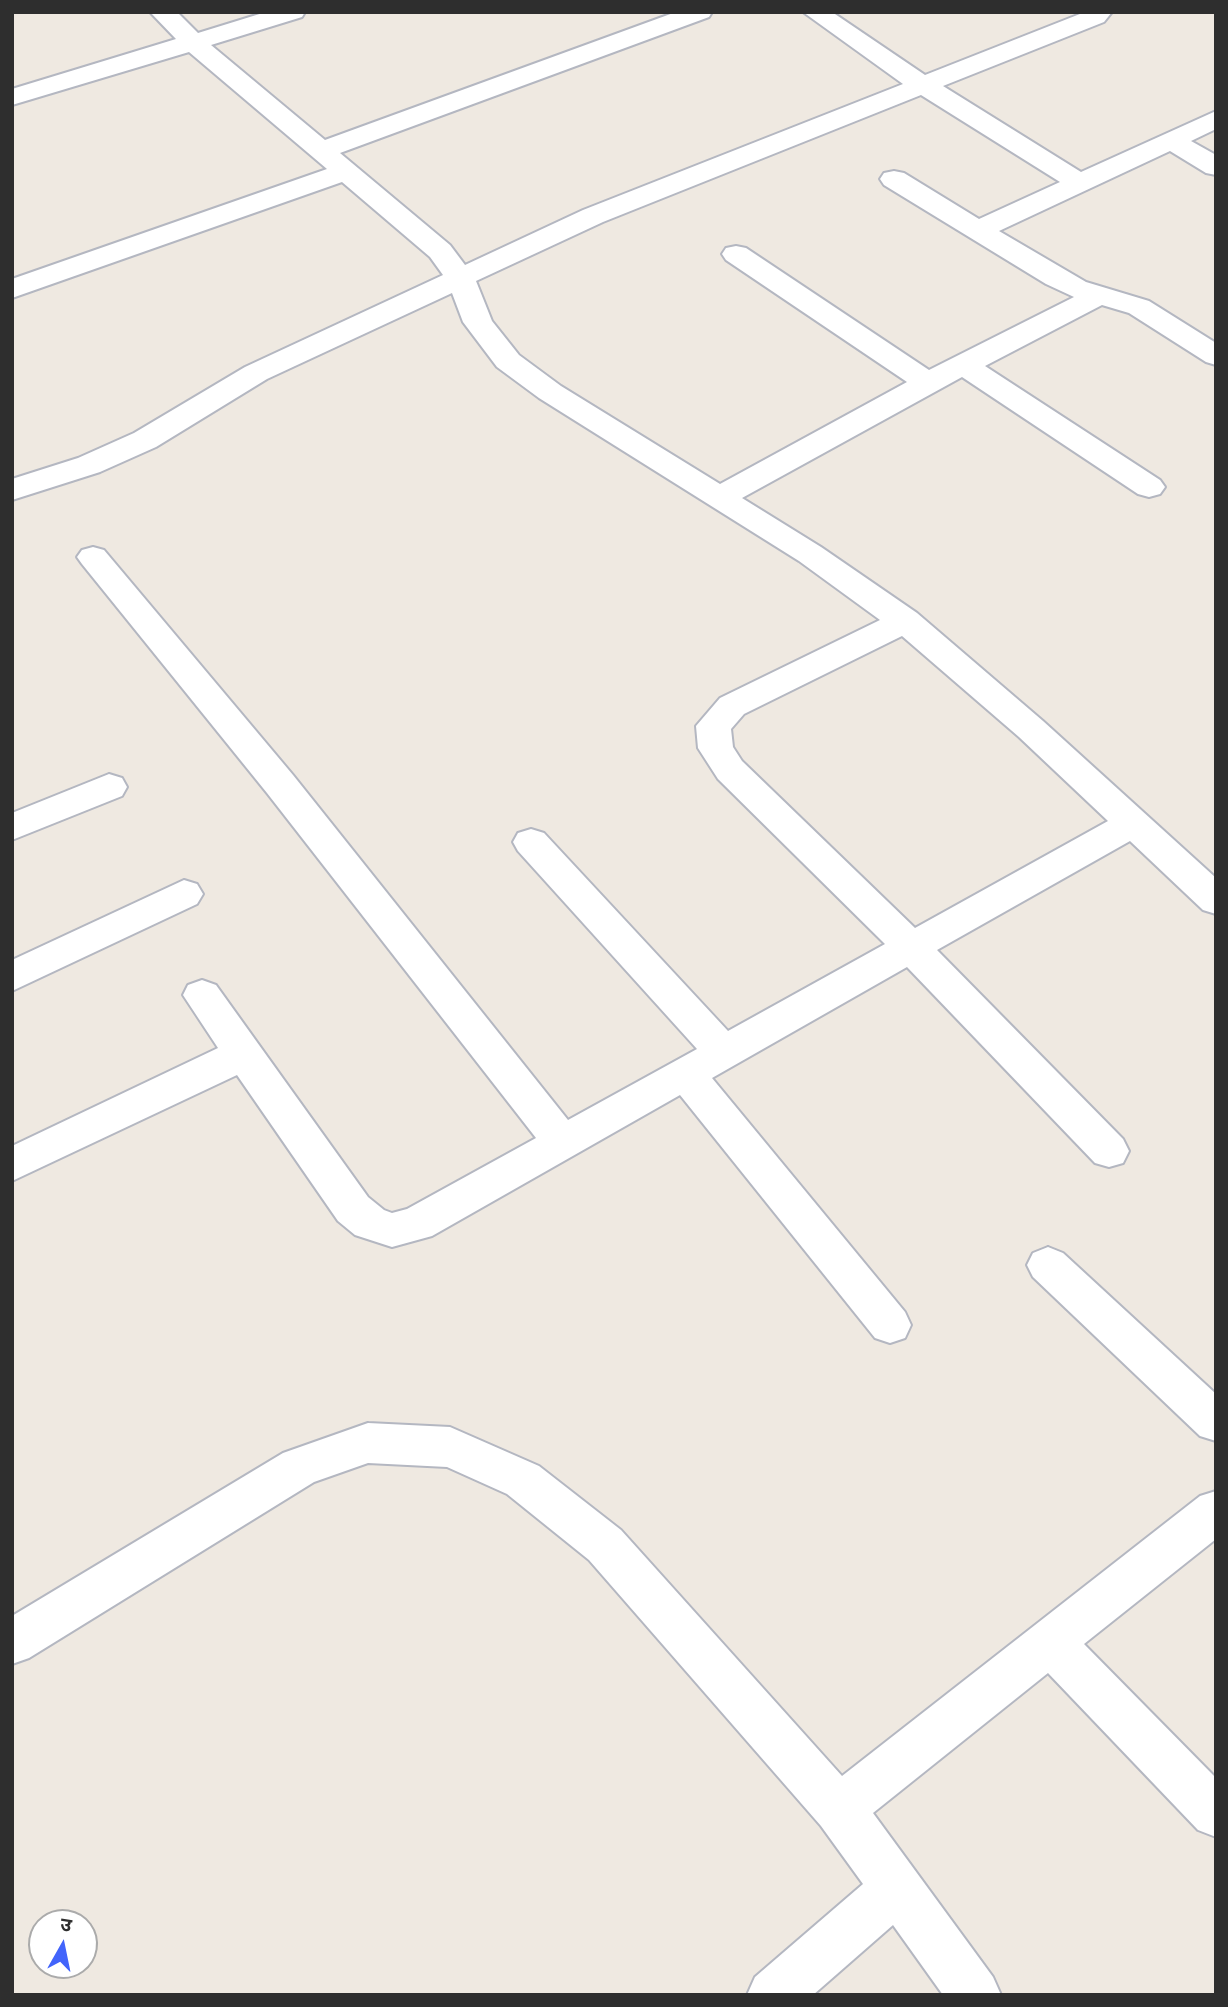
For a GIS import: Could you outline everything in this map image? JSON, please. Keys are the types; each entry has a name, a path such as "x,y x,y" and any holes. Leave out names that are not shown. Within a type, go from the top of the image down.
{"street":[{"path":"162,12 195,44 440,251 461,280 478,322 508,361 550,392 722,496 905,621 1031,729 1216,900"},
{"path":"12,97 195,44 293,12"},
{"path":"321,151 700,12"},
{"path":"815,12 921,84 1081,183"},
{"path":"12,490 89,465 145,440 256,373 461,280 593,216 1096,17 1100,12"},
{"path":"978,230 1216,119"},
{"path":"1171,140 1216,167"},
{"path":"12,289 346,172"},
{"path":"894,179 1056,278 1139,307 1216,356"},
{"path":"736,254 928,383"},
{"path":"722,496 962,364 1099,295"},
{"path":"962,364 1149,487"},
{"path":"93,557 280,784 563,1143"},
{"path":"905,621 732,706 713,726 716,748 730,770 912,948 1109,1152"},
{"path":"12,827 109,787"},
{"path":"202,995 353,1209 370,1223 392,1230 416,1224 1131,824"},
{"path":"531,842 724,1053"},
{"path":"12,977 184,894"},
{"path":"12,1165 245,1053"},
{"path":"686,1074 890,1325"},
{"path":"1048,1265 1216,1422"},
{"path":"12,1642 299,1467 368,1443 450,1447 523,1480 605,1545 839,1809 975,1995"},
{"path":"839,1809 1216,1511"},
{"path":"1050,1642 1216,1813"},
{"path":"773,1995 897,1888"}]}
